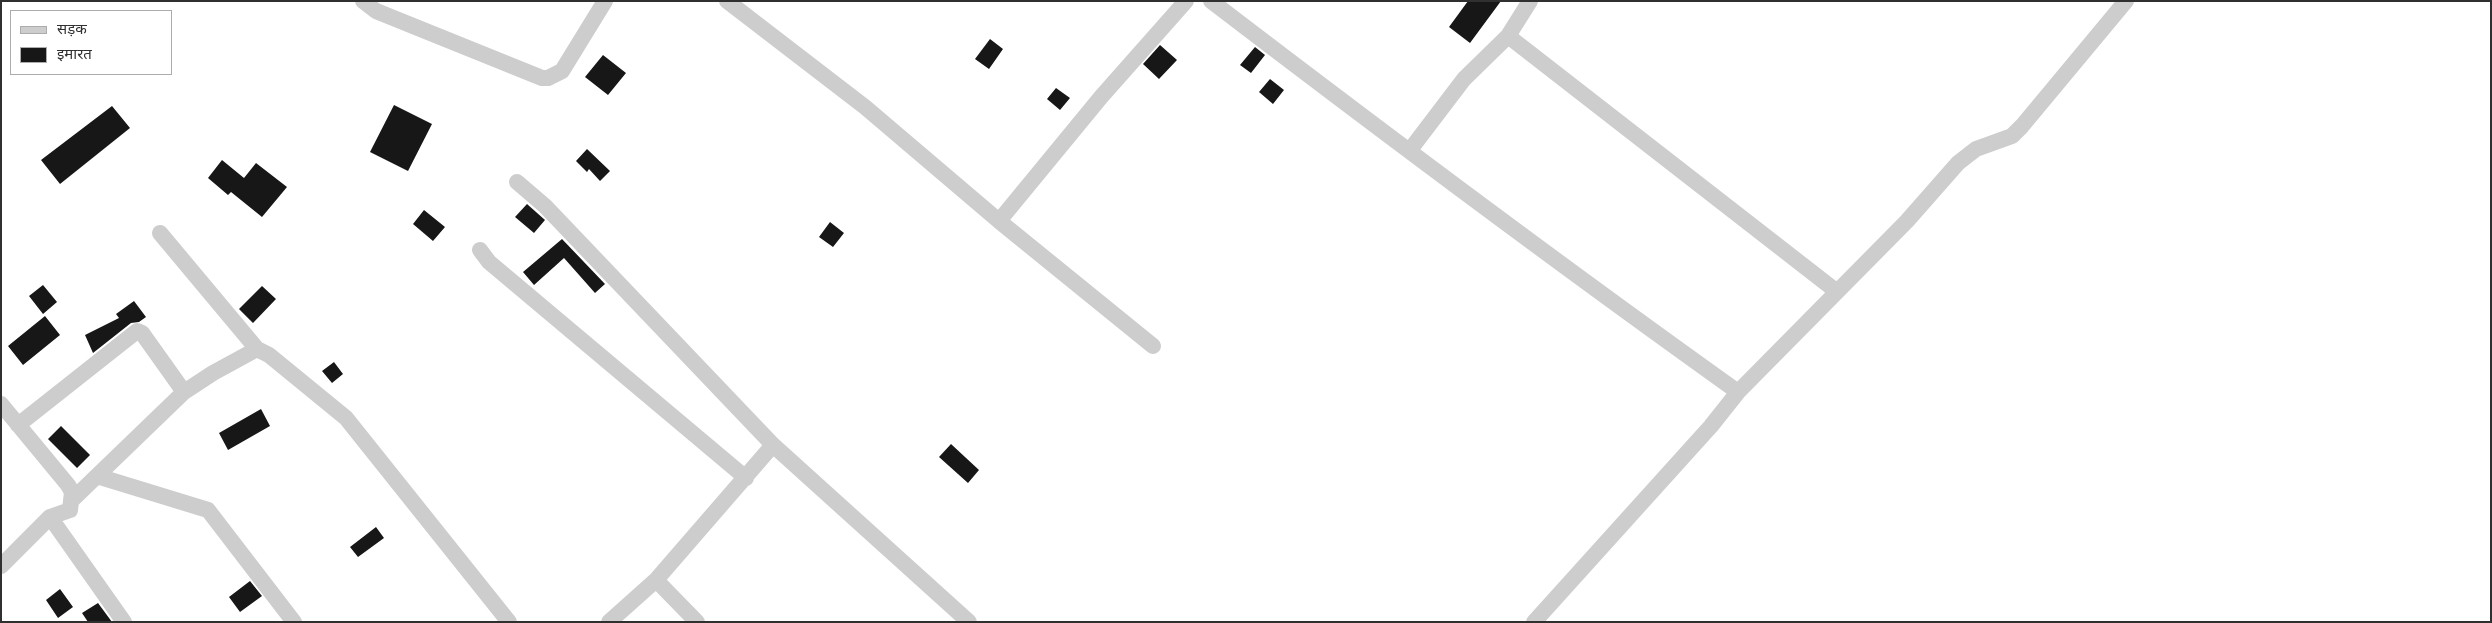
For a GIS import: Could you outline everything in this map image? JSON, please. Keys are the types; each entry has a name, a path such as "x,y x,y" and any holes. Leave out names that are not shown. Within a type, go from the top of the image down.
{"street":[{"path":"363,1 376,11 542,78 548,78 562,72 606,1"},
{"path":"726,1 865,107 999,221 1153,346"},
{"path":"999,221 1101,98 1186,1"},
{"path":"1211,1 1508,226 1738,392"},
{"path":"1410,150 1464,79 1508,36 1530,1"},
{"path":"1534,622 1711,426 1738,392 1968,155 1985,144 2012,136 2022,126 2126,1"},
{"path":"1508,36 1836,291"},
{"path":"517,182 545,206 773,445 969,622"},
{"path":"160,233 257,349 269,355 346,418 509,622"},
{"path":"480,250 489,262 746,478"},
{"path":"18,425 137,331 142,333 184,392"},
{"path":"72,500 184,392 213,373 257,349"},
{"path":"1,404 68,485 72,500 70,510 50,517 1,566"},
{"path":"609,622 656,580 773,445"},
{"path":"97,476 208,510 294,622"},
{"path":"50,517 124,622"},
{"path":"656,580 697,622"}],"building":[{"path":"1468,1 1501,1 1470,43 1449,27"},
{"path":"990,39 1003,49 989,69 975,59"},
{"path":"1160,45 1177,60 1159,79 1143,64"},
{"path":"1255,47 1265,55 1251,73 1240,65"},
{"path":"603,55 626,73 608,95 585,77"},
{"path":"1270,79 1284,90 1273,104 1259,92"},
{"path":"1056,88 1070,98 1060,110 1047,99"},
{"path":"394,105 432,124 408,171 370,152"},
{"path":"112,106 130,128 60,184 41,160"},
{"path":"587,149 610,171 600,181 589,169 587,172 576,161"},
{"path":"222,160 244,178 256,163 287,187 262,217 231,192 228,195 208,178"},
{"path":"527,204 545,220 534,233 515,217"},
{"path":"424,210 445,227 433,241 413,224"},
{"path":"830,222 844,233 833,247 819,237"},
{"path":"562,239 605,284 595,293 564,258 534,285 523,272"},
{"path":"43,285 57,302 43,314 29,296"},
{"path":"262,286 276,299 253,323 239,309"},
{"path":"134,301 146,317 139,322 131,323 93,353 85,335 119,318 116,314"},
{"path":"45,316 60,335 23,365 8,346"},
{"path":"334,362 343,374 332,383 322,371"},
{"path":"261,409 270,426 228,450 219,433"},
{"path":"61,426 90,455 77,468 48,439"},
{"path":"951,444 979,470 968,483 939,457"},
{"path":"376,527 384,538 358,557 350,547"},
{"path":"250,581 262,596 240,612 229,597"},
{"path":"60,589 73,607 58,618 46,600"},
{"path":"98,603 112,622 88,622 82,613"}]}
